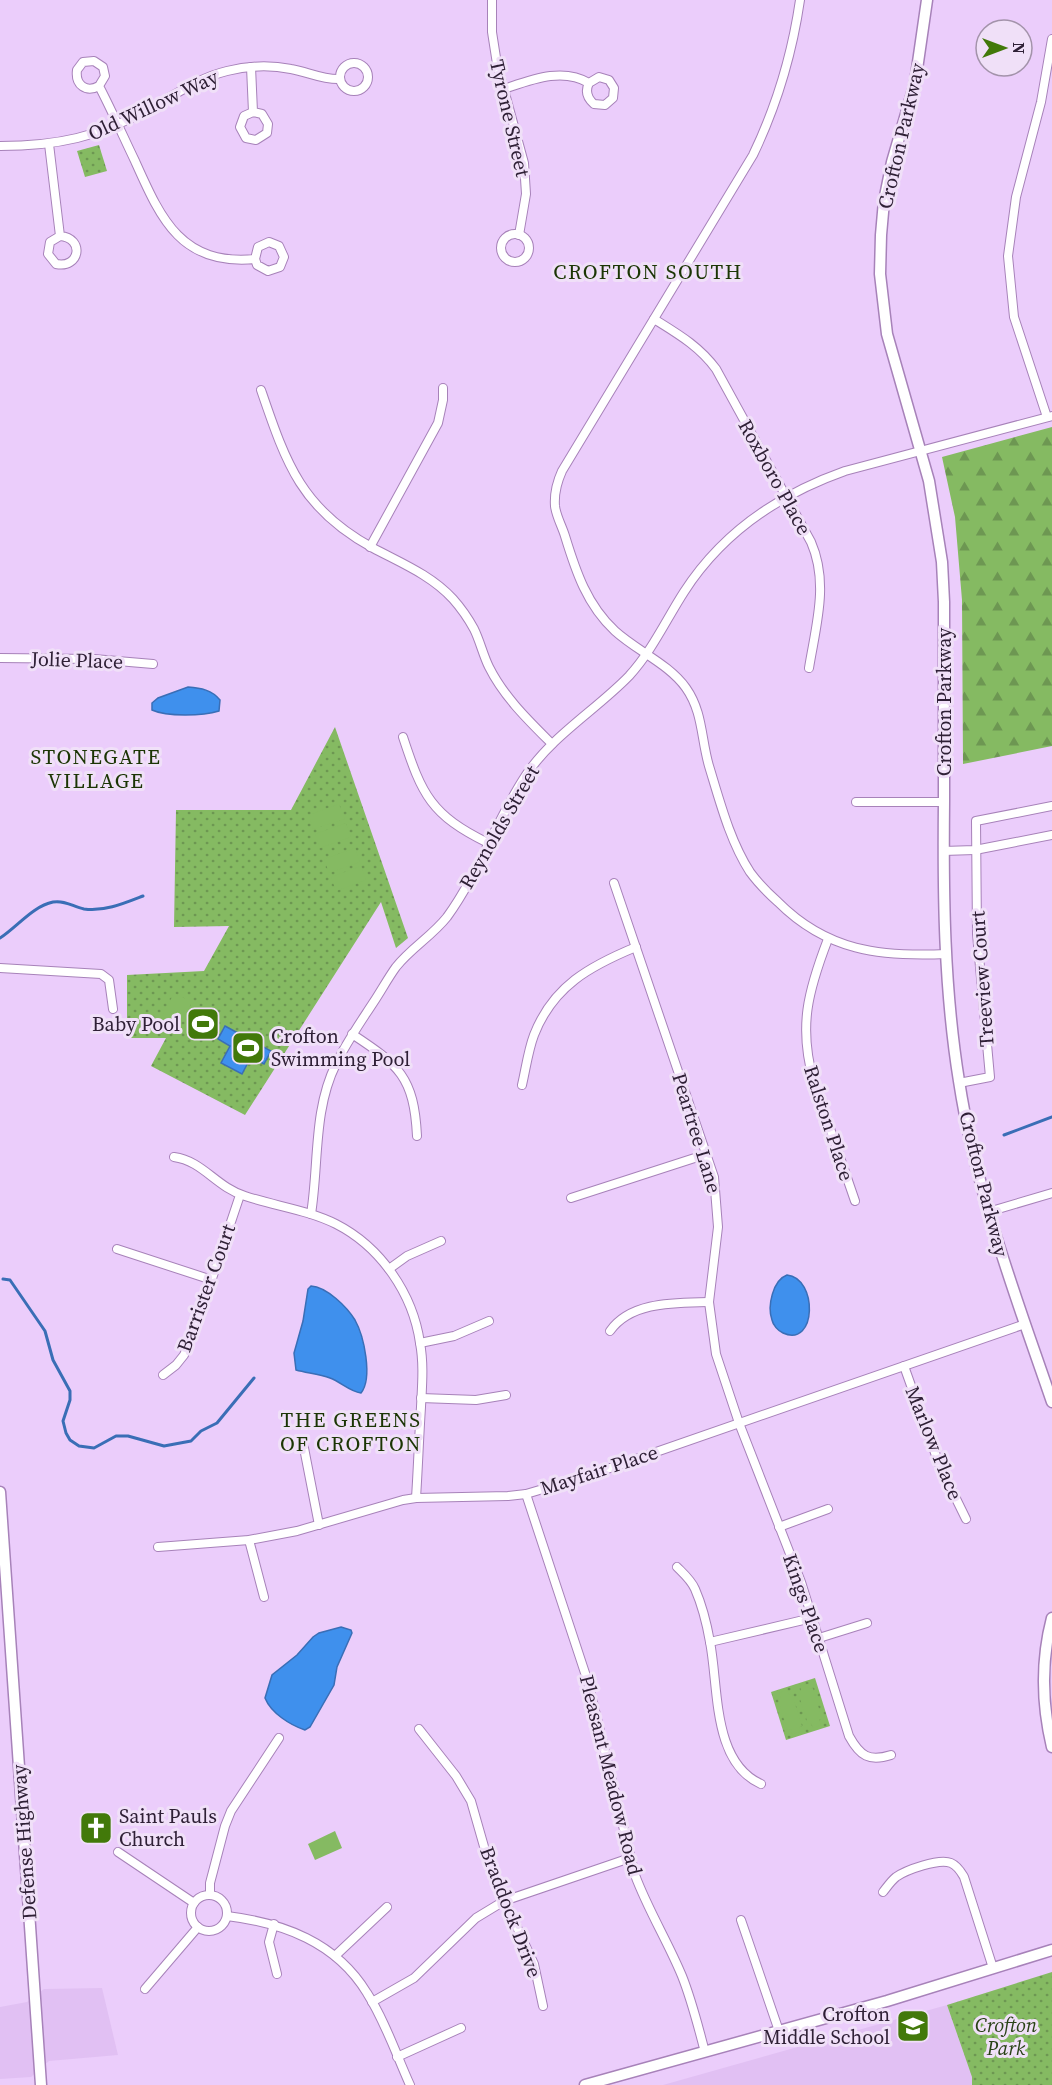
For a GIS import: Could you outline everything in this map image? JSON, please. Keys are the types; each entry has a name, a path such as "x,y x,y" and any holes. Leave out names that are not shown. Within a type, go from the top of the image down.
{"street":[{"name":"Tyrone Street","path":"492,0 494,48 524,163 526,194 519,235"},
{"path":"800,0 787,67 760,139 739,181 562,471 555,493 555,508 576,570 587,596 600,615 616,632 672,674 692,698 703,728 708,764 728,824 751,873 786,910 828,939 852,948 876,953 908,956 946,954"},
{"name":"Crofton Parkway","path":"927,0 915,83 892,162 884,201 880,274 887,334 922,451 937,523 942,562 943,851 946,954 952,1032 959,1083 988,1212 1002,1260 1052,1402"},
{"path":"1050,416 1014,317 1008,256 1016,196 1041,102 1052,39"},
{"path":"250,67 253,112"},
{"name":"Old Willow Way","path":"0,146 49,144 94,135 118,125 195,82 228,71 250,67 290,68 324,78 340,79"},
{"path":"504,89 562,75 573,75 589,83"},
{"path":"99,86 153,202 160,215 175,233 196,249 212,255 227,259 255,259"},
{"path":"49,144 60,236"},
{"name":"Roxboro Place","path":"654,319 689,340 708,358 818,555 821,571 820,601 809,668"},
{"path":"370,547 438,423 443,388"},
{"path":"261,390 281,448 298,483 322,512 342,530 422,574 451,597 464,612 474,629 481,650 498,682 520,712 552,744"},
{"name":"Reynolds Street","path":"311,1214 322,1107 335,1065 352,1035 396,967 437,929 447,916 526,775 552,744 628,676 646,655 677,602 703,566 743,527 786,496 836,474 1050,416"},
{"name":"Jolie Place","path":"0,658 94,659 153,664"},
{"path":"403,737 417,779 437,809 456,826 488,843"},
{"path":"856,802 944,802"},
{"path":"975,850 976,821 1052,806"},
{"path":"943,851 975,850 1052,835"},
{"name":"Treeview Court","path":"959,1083 990,1077 977,934 975,850"},
{"name":"Peartree Lane","path":"614,883 714,1177 718,1210 717,1247 709,1302 716,1354 739,1423"},
{"name":"Ralston Place","path":"828,939 808,998 806,1041 814,1082 855,1202"},
{"path":"522,1085 534,1035 554,1001 569,985 599,962 636,947"},
{"path":"0,968 101,974 109,980 113,1010"},
{"path":"352,1035 393,1062 405,1079 414,1103 417,1136"},
{"path":"571,1198 707,1154"},
{"path":"174,1157 185,1158 194,1163 211,1178 240,1195 311,1214 336,1224 358,1238 389,1269 401,1285 416,1322 420,1343 421,1398 416,1498"},
{"path":"988,1212 1052,1193"},
{"name":"Barrister Court","path":"163,1375 184,1355 194,1332 240,1195"},
{"path":"389,1269 407,1256 441,1241"},
{"path":"117,1249 212,1280"},
{"path":"610,1331 617,1321 638,1310 669,1303 709,1302"},
{"path":"420,1343 454,1336 489,1321"},
{"name":"Mayfair Place","path":"158,1547 249,1540 319,1526 416,1498 486,1498 526,1494 587,1476 1025,1323"},
{"name":"Marlow Place","path":"904,1366 939,1464 966,1519"},
{"path":"421,1398 476,1400 506,1395"},
{"name":"Kings Place","path":"739,1423 797,1572 849,1736 854,1746 866,1756 881,1758 891,1755"},
{"path":"304,1448 319,1526"},
{"name":"Defense Highway","path":"0,1492 41,2085"},
{"name":"Pleasant Meadow Road","path":"526,1494 588,1682 630,1858 642,1895 690,1997 705,2052"},
{"path":"779,1527 828,1509"},
{"path":"249,1540 264,1597"},
{"path":"677,1567 694,1588 710,1642 723,1732 738,1766 749,1779 761,1784"},
{"path":"710,1642 812,1618"},
{"path":"1052,1618 1045,1650 1044,1684 1045,1711 1052,1747"},
{"path":"819,1638 867,1623"},
{"name":"Braddock Drive","path":"419,1729 456,1776 471,1801 491,1871 529,1951 543,2006"},
{"path":"210,1895 210,1883 231,1810 279,1738"},
{"path":"118,1852 194,1903"},
{"path":"372,2002 414,1978 476,1918 504,1901 630,1858"},
{"path":"883,1892 895,1878 903,1873 939,1862 955,1866 964,1877 993,1968"},
{"path":"210,1895 222,1900 227,1916 225,1922 217,1929 204,1930 198,1927 192,1916 194,1903 203,1896 210,1895"},
{"path":"335,1956 387,1907"},
{"path":"227,1916 274,1924 312,1940 335,1956 356,1977 372,2002 410,2085"},
{"path":"741,1920 779,2031"},
{"path":"274,1924 269,1942 277,1974"},
{"path":"145,1989 198,1927"},
{"path":"585,2085 779,2031 1052,1950"},
{"path":"397,2057 461,2028"}],"shaded area":[{"path":"102,1988 118,2055 49,2061 31,2077 0,2079 0,2007 27,2002 44,1989"},
{"name":"Crofton Middle School","path":"947,2005 972,2077 972,2085 663,2085"}],"green space":[{"path":"99,145 107,171 85,177 77,151"},
{"path":"1052,427 1052,746 963,764 962,600 955,517 942,457"},
{"path":"335,727 408,938 396,948 381,902 245,1115 151,1066 166,1038 127,1038 127,975 204,971 229,926 174,927 176,810 291,810"},
{"path":"339,804 345,819 313,829 309,815"},
{"path":"346,823 351,837 320,848 315,834"},
{"path":"355,848 360,862 329,873 324,859"},
{"path":"361,866 366,880 336,891 331,877"},
{"path":"174,993 192,1002 177,1031 159,1022"},
{"path":"815,1678 830,1726 786,1740 771,1692"},
{"path":"808,1684 809,1689 813,1688 822,1719 819,1720 821,1725 813,1728 811,1723 808,1724 798,1693 801,1691 800,1686"},
{"path":"787,1690 789,1695 792,1694 802,1726 799,1727 800,1732 792,1734 791,1729 787,1730 778,1699 781,1698 779,1693"},
{"path":"335,1831 342,1848 315,1860 308,1844"},
{"name":"Crofton Park","path":"1052,1972 1052,2085 972,2085 972,2077 947,2005"}],"water":[{"path":"188,687 202,689 213,694 220,700 219,711 185,715 152,710 152,703 158,698"},
{"name":"Crofton Swimming Pool","path":"225,1026 271,1051 264,1064 251,1057 242,1074 221,1063 230,1046 218,1039"},
{"path":"787,1275 797,1279 804,1287 808,1299 807,1322 802,1331 794,1335 783,1333 773,1324 770,1308 772,1294 778,1282"},
{"path":"311,1286 324,1290 336,1298 355,1320 364,1346 367,1368 365,1386 361,1393 322,1375 296,1370 294,1353 303,1321 308,1289"},
{"path":"341,1627 351,1630 352,1633 337,1667 334,1685 310,1727 305,1730 299,1728 276,1713 265,1698 272,1675 297,1655 313,1637"}],"waterway":[{"path":"0,938 32,912 46,904 66,903 92,910 114,906 143,896"},
{"path":"1004,1135 1052,1117"},
{"path":"3,1279 10,1280 45,1331 53,1360 70,1391 70,1400 63,1421 66,1433 70,1440 79,1446 94,1448 116,1436 128,1436 164,1446 191,1441 201,1431 217,1423 254,1378"}],"place":[{"name":"Baby Pool","path":"203,1024"},
{"name":"Crofton Swimming Pool","path":"248,1048"},
{"name":"Saint Pauls Church","path":"96,1828"},
{"name":"Crofton Middle School","path":"913,2026"}],"district":[{"name":"CROFTON SOUTH","path":"648,271"},
{"name":"STONEGATE VILLAGE","path":"96,768"},
{"name":"THE GREENS OF CROFTON","path":"351,1431"}]}
